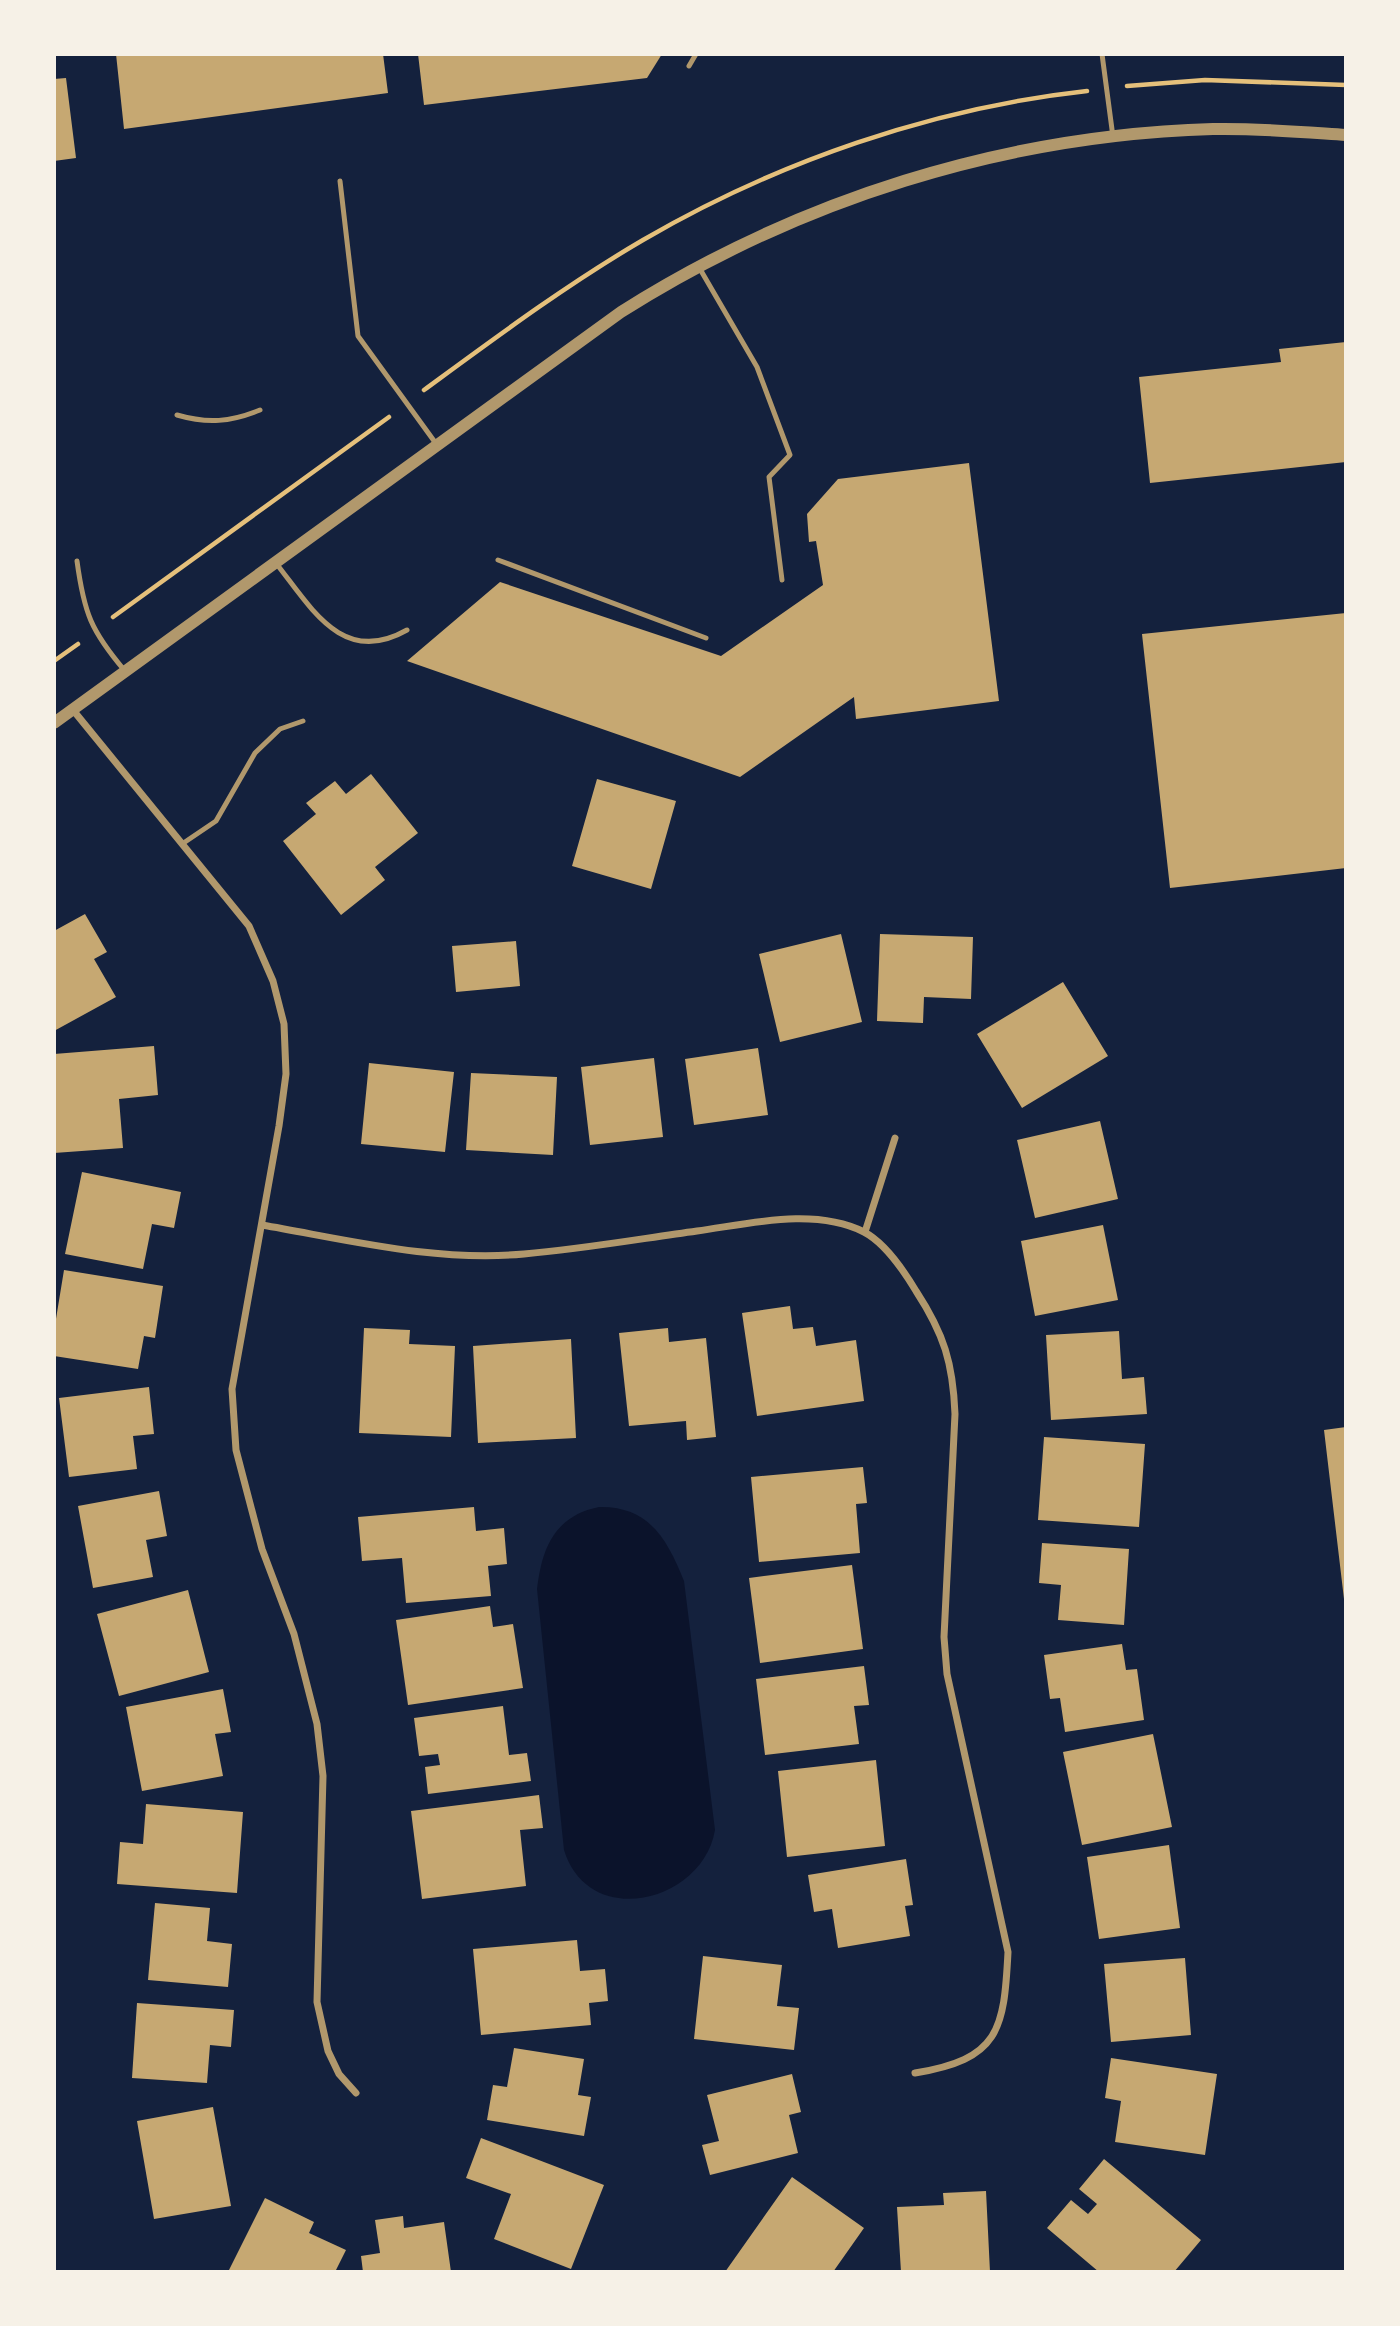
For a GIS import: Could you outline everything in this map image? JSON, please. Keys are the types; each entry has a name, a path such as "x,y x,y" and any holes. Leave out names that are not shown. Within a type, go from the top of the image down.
{"street":[{"path":"54,723 621,312 698,266 786,223 887,186 995,157 1113,137 1214,129 1346,135"},
{"path":"73,710 249,926 273,981 284,1024 286,1074 232,1389 236,1450 262,1549 294,1634 317,1724 323,1776 317,2002 328,2051 339,2074 356,2093"},
{"path":"865,1232 895,1138"},
{"path":"262,1225 384,1248 453,1255 523,1254 783,1220 826,1222 865,1232 891,1256 934,1318 948,1350 954,1379 956,1414 944,1612 946,1662 1008,1952 1006,1994 999,2023 984,2048 968,2060 915,2073"}],"lane":[{"path":"689,66 696,54"},
{"path":"1102,54 1113,137"},
{"path":"340,181 358,336 437,445"},
{"path":"698,266 757,368 790,455 769,477 782,580"},
{"path":"177,415 204,422 237,420 260,410"},
{"path":"498,560 706,638"},
{"path":"77,561 85,610 92,629 125,671"},
{"path":"275,562 324,624 340,635 358,642 375,643 407,630"},
{"path":"182,844 216,821 255,753 280,729 303,721"}],"water":[{"path":"599,1507 631,1512 654,1528 671,1552 684,1581 715,1830 706,1855 690,1875 669,1889 644,1897 620,1898 596,1891 577,1875 564,1850 537,1589 543,1560 553,1536 571,1518"}],"building":[{"path":"116,54 383,54 388,93 124,129"},
{"path":"418,54 662,54 647,78 424,105"},
{"path":"66,78 76,158 54,161 54,79"},
{"path":"1346,342 1346,462 1150,483 1139,377 1281,362 1279,349"},
{"path":"969,463 999,701 856,719 854,697 740,777 407,661 500,582 721,656 823,585 816,541 809,542 807,514 838,479"},
{"path":"1346,613 1346,868 1170,888 1142,634"},
{"path":"371,774 418,833 375,867 385,880 341,915 283,841 316,814 306,803 335,781 346,794"},
{"path":"597,779 676,801 651,889 572,866"},
{"path":"85,914 107,952 94,959 116,997 54,1031 54,931"},
{"path":"841,934 862,1022 780,1042 759,954"},
{"path":"880,934 973,937 971,999 924,997 923,1023 877,1021"},
{"path":"516,941 520,986 456,992 452,946"},
{"path":"1063,982 1108,1056 1022,1108 977,1034"},
{"path":"154,1046 158,1095 119,1099 123,1148 54,1153 54,1054"},
{"path":"758,1048 768,1115 694,1125 685,1059"},
{"path":"654,1058 663,1137 590,1145 581,1067"},
{"path":"369,1063 454,1072 445,1152 361,1144"},
{"path":"471,1073 557,1077 553,1155 466,1150"},
{"path":"1100,1121 1118,1199 1035,1218 1017,1140"},
{"path":"82,1172 181,1192 174,1228 152,1224 143,1269 65,1254"},
{"path":"1103,1225 1118,1300 1035,1316 1021,1241"},
{"path":"64,1270 163,1286 155,1338 144,1336 138,1369 54,1356 54,1331"},
{"path":"790,1306 793,1329 813,1327 816,1346 856,1340 864,1401 757,1416 742,1313"},
{"path":"364,1328 410,1330 409,1344 455,1346 451,1437 359,1433"},
{"path":"668,1328 669,1342 706,1338 716,1437 687,1440 686,1421 629,1426 619,1333"},
{"path":"1119,1331 1122,1379 1144,1377 1147,1414 1051,1420 1046,1335"},
{"path":"571,1339 576,1438 478,1443 473,1346"},
{"path":"149,1387 154,1434 133,1436 137,1469 69,1477 59,1398"},
{"path":"1346,1427 1346,1599 1344,1599 1324,1430"},
{"path":"1044,1437 1145,1444 1139,1527 1038,1520"},
{"path":"863,1467 867,1503 856,1504 860,1553 759,1562 751,1477"},
{"path":"159,1491 167,1536 146,1540 153,1577 93,1588 78,1506"},
{"path":"474,1507 476,1531 504,1528 507,1564 488,1566 491,1596 406,1603 402,1558 362,1561 358,1517"},
{"path":"1042,1543 1129,1549 1124,1625 1058,1620 1061,1585 1039,1583"},
{"path":"852,1565 863,1649 760,1663 749,1578"},
{"path":"188,1590 209,1672 119,1696 97,1614"},
{"path":"490,1606 493,1627 513,1624 523,1688 408,1705 396,1620"},
{"path":"1122,1644 1126,1670 1137,1669 1144,1720 1065,1732 1060,1698 1050,1699 1044,1655"},
{"path":"864,1666 869,1705 854,1706 859,1744 765,1755 756,1679"},
{"path":"223,1689 231,1732 215,1734 223,1776 142,1791 126,1707"},
{"path":"503,1706 509,1755 527,1753 531,1781 428,1794 425,1767 440,1765 438,1754 419,1756 414,1718"},
{"path":"1153,1734 1172,1827 1082,1845 1063,1752"},
{"path":"876,1760 885,1846 787,1857 778,1771"},
{"path":"539,1795 543,1828 520,1830 526,1886 422,1899 411,1811"},
{"path":"146,1804 243,1812 237,1893 117,1884 120,1842 143,1844"},
{"path":"1169,1845 1180,1928 1099,1939 1087,1857"},
{"path":"906,1859 913,1905 905,1906 910,1936 838,1948 832,1909 814,1912 808,1875"},
{"path":"155,1903 210,1908 207,1941 232,1944 228,1987 148,1980"},
{"path":"577,1940 580,1971 605,1969 608,2001 589,2003 591,2025 481,2035 473,1949"},
{"path":"703,1956 782,1965 777,2006 799,2008 794,2050 694,2039"},
{"path":"1185,1958 1191,2035 1111,2042 1104,1964"},
{"path":"137,2003 234,2010 231,2047 210,2045 207,2083 132,2078"},
{"path":"514,2048 584,2059 578,2095 591,2097 584,2136 487,2120 493,2085 507,2087"},
{"path":"1111,2058 1217,2074 1205,2155 1115,2142 1121,2101 1105,2098"},
{"path":"792,2074 801,2112 789,2115 798,2153 710,2175 702,2145 719,2141 707,2095"},
{"path":"213,2107 231,2206 154,2219 137,2121"},
{"path":"481,2138 604,2185 571,2269 494,2239 511,2194 466,2178"},
{"path":"1104,2159 1201,2240 1174,2272 1099,2272 1047,2228 1071,2200 1088,2214 1097,2204 1079,2189"},
{"path":"792,2177 864,2228 833,2272 725,2272"},
{"path":"986,2191 990,2272 901,2272 897,2207 944,2205 943,2193"},
{"path":"265,2198 314,2222 309,2233 346,2250 335,2272 228,2272"},
{"path":"403,2216 404,2228 444,2222 451,2272 363,2272 361,2256 380,2253 375,2220"}]}
